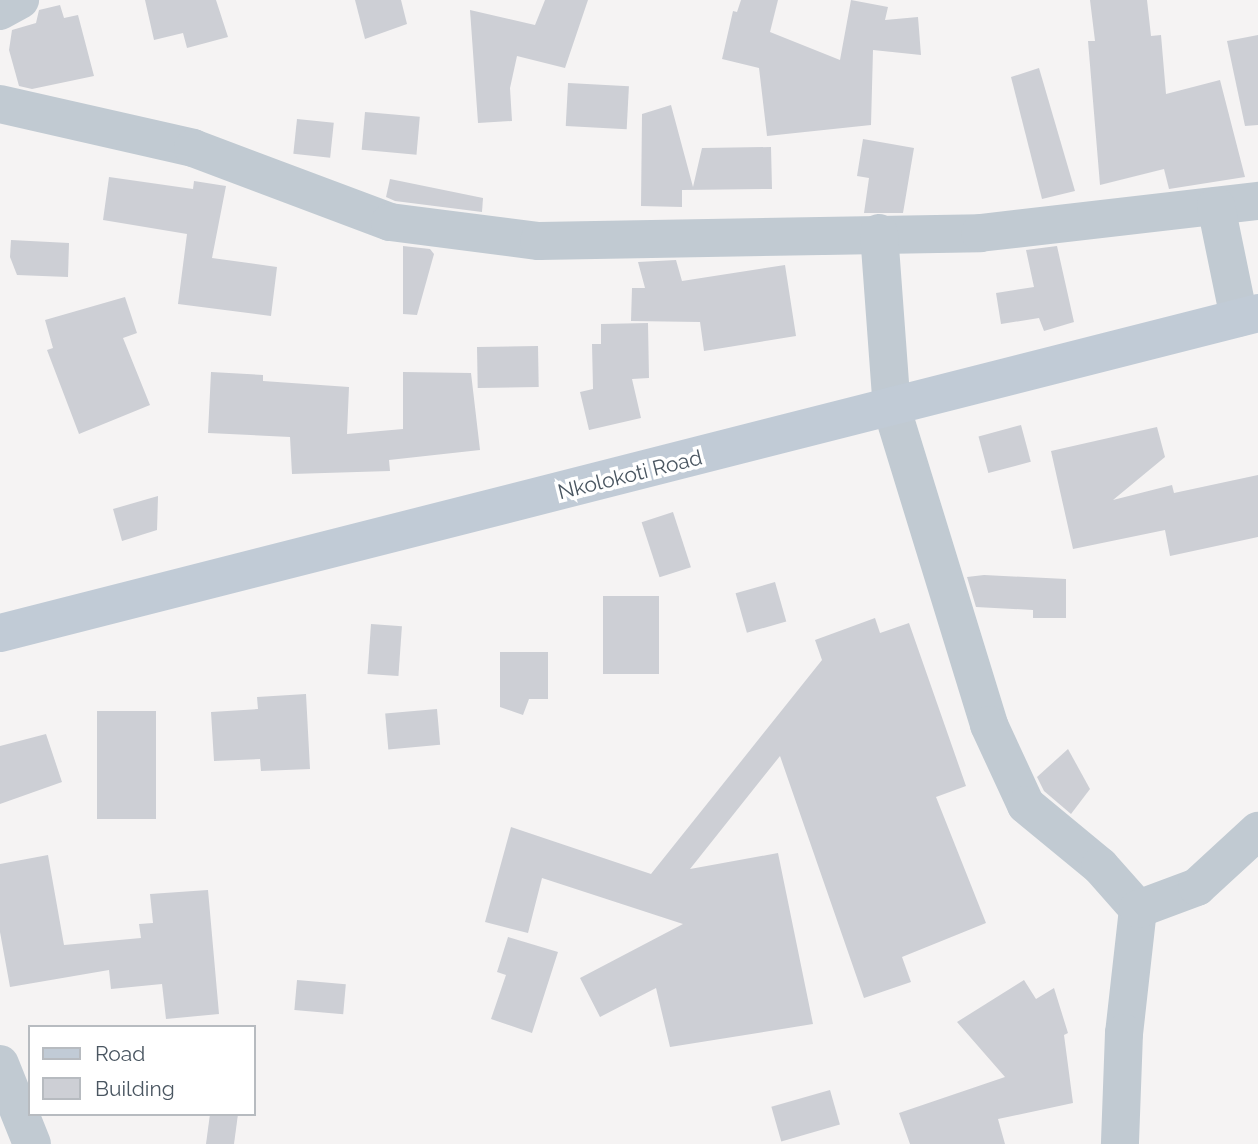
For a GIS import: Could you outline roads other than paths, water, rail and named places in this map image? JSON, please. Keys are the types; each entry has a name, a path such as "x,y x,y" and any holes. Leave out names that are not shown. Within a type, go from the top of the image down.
{"main road":[{"name":"Nkolokoti Road","path":"0,633 892,409 1249,316"}],"street":[{"path":"0,11 20,0"},
{"path":"0,104 193,148 390,222 539,241 980,233 1258,201"},
{"path":"1216,206 1249,316"},
{"path":"879,233 892,409 972,671 1007,769 1026,805 1100,866 1138,909 1124,1033 1120,1144"},
{"path":"1138,909 1197,887 1258,831"},
{"path":"0,1065 32,1144"}]}
